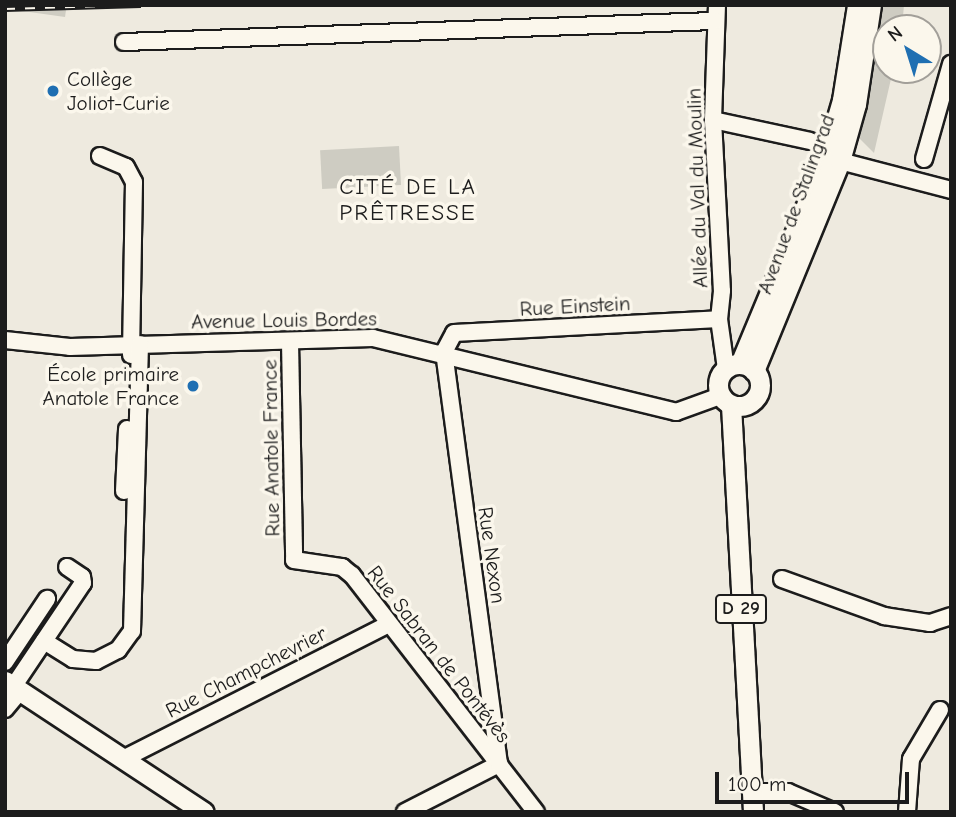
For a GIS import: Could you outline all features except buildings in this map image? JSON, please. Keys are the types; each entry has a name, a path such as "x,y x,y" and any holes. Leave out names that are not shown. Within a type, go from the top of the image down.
{"main road":[{"name":"Avenue de Stalingrad","path":"740,368 821,169 842,100 857,5"},
{"name":"Avenue de Stalingrad","path":"740,368 840,161 856,104 871,5"},
{"path":"740,368 760,384 756,397 745,406 725,400 719,378 740,368"},
{"name":"D 29","path":"725,400 753,812"},
{"path":"13,686 204,812"}],"street":[{"path":"124,42 716,13"},
{"name":"Allée du Val du Moulin","path":"716,13 713,120 722,291 719,319 740,368"},
{"path":"924,159 951,64"},
{"path":"713,120 810,141"},
{"path":"44,641 73,659 96,661 118,650 132,631 136,344 134,182 126,167 100,156"},
{"path":"821,169 840,161 951,190"},
{"name":"Rue Einstein","path":"444,352 454,333 719,319"},
{"name":"Avenue Louis Bordes","path":"5,340 70,347 373,338 444,352 676,412 725,400"},
{"name":"Rue Anatole France","path":"290,342 293,554"},
{"path":"124,491 136,344"},
{"name":"Rue Nexon","path":"444,352 499,764"},
{"name":"Rue Sabran de Pontévès","path":"293,554 297,563 342,566 536,812"},
{"path":"5,709 13,686 83,583 82,577 67,567"},
{"path":"782,579 884,616 930,623 951,616"},
{"path":"5,662 47,599"},
{"name":"Rue Champchevrier","path":"125,758 387,625"},
{"path":"906,812 904,797 911,759 940,710"},
{"path":"405,812 499,764"},
{"path":"752,792 789,792 835,812"}],"shaded area":[{"path":"5,5 66,10 65,17 5,8"},
{"path":"881,5 904,5 903,14 880,14"},
{"path":"872,65 872,84 890,84 874,153 854,133"},
{"path":"399,146 401,185 322,189 320,150"}],"railway":[{"path":"5,9 141,5"}],"place":[{"name":"Collège Joliot-Curie","path":"53,91"},
{"name":"École primaire Anatole France","path":"193,386"}],"district":[{"name":"CITÉ DE LA PRÊTRESSE","path":"408,200"}]}
